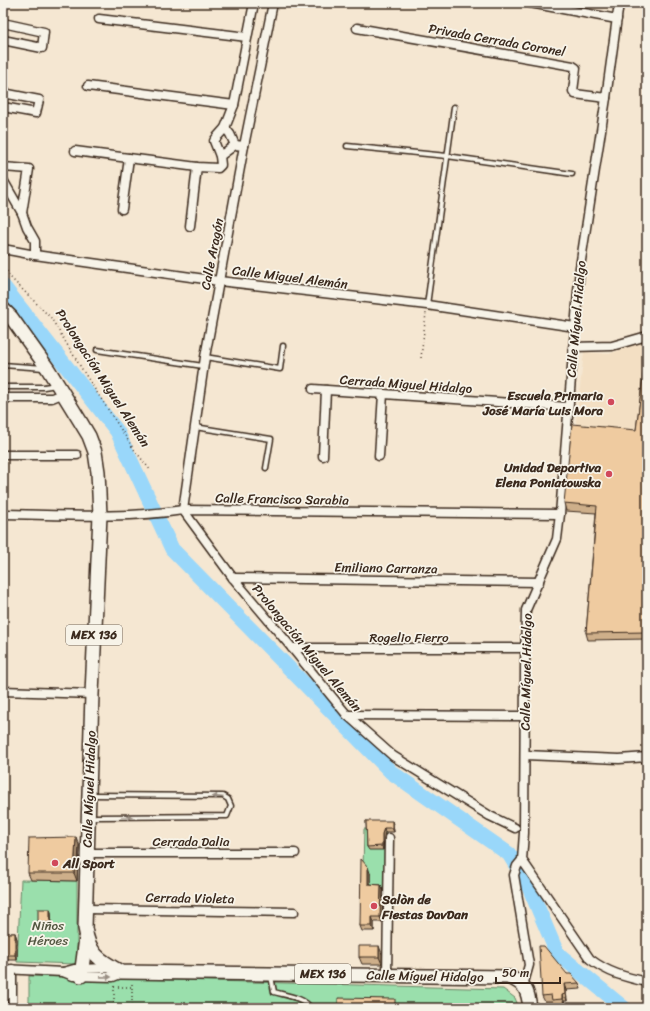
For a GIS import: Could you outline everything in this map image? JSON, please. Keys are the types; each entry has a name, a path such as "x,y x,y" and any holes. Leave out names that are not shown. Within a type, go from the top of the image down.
{"main road":[{"name":"Calle Míguel Hidalgo","path":"3,309 11,317 48,369 89,436 95,452 98,472 100,515 88,796 85,909 86,938 94,953 100,959 120,972 499,977 516,980 523,986"},
{"path":"82,972 86,938"},
{"path":"523,986 528,995 530,1008"}],"street":[{"path":"75,151 197,167 218,168 221,165 220,156 214,141 225,128 234,105 254,3"},
{"name":"Calle Aragón","path":"183,510 203,366 244,146 273,3"},
{"path":"530,3 617,19"},
{"name":"Calle Míguel Hidalgo","path":"523,986 529,965 514,876 518,866 524,833 526,610 557,539 580,267 619,3"},
{"path":"99,19 247,36"},
{"path":"3,23 44,32 42,48 3,40"},
{"name":"Privada Cerrada Coronel","path":"357,28 573,66 576,68 573,91 575,94 606,98"},
{"path":"88,86 234,105"},
{"path":"3,93 39,100 36,113 3,107"},
{"path":"225,128 230,134 235,145"},
{"path":"220,156 235,145 244,146"},
{"path":"122,209 129,158"},
{"path":"3,166 29,169 22,213"},
{"path":"190,226 197,167"},
{"path":"3,180 22,213 27,227 35,241 35,255"},
{"name":"Calle Miguel Alemán","path":"3,249 35,255 219,281 427,305 575,326"},
{"path":"573,347 612,346 647,336"},
{"path":"3,398 52,398 61,389"},
{"name":"Cerrada Miguel Hidalgo","path":"313,389 568,407"},
{"path":"323,456 326,390"},
{"path":"380,456 383,394"},
{"path":"3,455 77,455"},
{"name":"Calle Francisco Sarabia","path":"3,514 148,514 183,510 560,514"},
{"name":"Prolongación Miguel Alemán","path":"183,510 233,578 346,715 393,756 490,816 515,828"},
{"name":"Emiliano Carranza","path":"233,578 539,582"},
{"name":"Rogelio Fierro","path":"292,648 525,648"},
{"path":"3,691 92,694"},
{"path":"346,715 525,716"},
{"path":"525,755 618,759 647,757"},
{"path":"387,975 389,838"},
{"name":"Cerrada Dalia","path":"87,853 295,852"},
{"path":"518,866 590,959 600,966 623,977 647,982"},
{"name":"Cerrada Violeta","path":"85,909 294,912"},
{"path":"3,969 63,972 74,968 82,972 120,972"},
{"path":"12,969 12,1008"}],"lane":[{"path":"427,305 454,107"},
{"path":"347,146 447,156 572,174"},
{"path":"205,357 280,369 283,346"},
{"path":"97,350 203,366"},
{"path":"3,365 48,369"},
{"path":"3,387 44,387 61,389"},
{"path":"195,427 271,439 266,468"},
{"path":"88,796 223,796 228,799 231,806 227,816 97,817 88,819"},
{"path":"271,974 274,992 302,1000 310,1005 310,1008"}],"path":[{"name":"Prolongación Miguel Alemán","path":"3,264 10,277 51,318 133,448 151,471"},
{"path":"421,358 427,305"},
{"path":"114,1008 114,987 120,972 132,987 132,1008"},
{"path":"114,987 132,987"}],"shaded area":[{"name":"Escuela Primaria José María Luis Mora","path":"638,343 647,343 647,373 638,437 575,431 584,352 609,354"}],"green space":[{"path":"364,829 386,829 386,890 370,890 370,873 363,869"},
{"name":"Niños Héroes","path":"21,880 77,881 77,964 17,962"},
{"path":"29,976 503,989 515,998 519,1008 29,1008"}],"building":[{"name":"Unidad Deportiva Elena Poniatowska","path":"647,346 647,632 586,633 597,506 564,503 572,424 636,430"},
{"path":"366,821 392,821 392,828 384,828 382,834 382,846 367,847"},
{"name":"All Sport","path":"76,837 74,873 28,873 29,838"},
{"path":"361,859 368,867 368,884 381,885 380,917 372,917 372,926 360,926"},
{"path":"38,909 50,909 50,923 38,923"},
{"path":"3,933 15,933 15,955 3,955"},
{"path":"359,946 379,946 379,957 359,957"},
{"path":"539,946 544,946 567,974 571,974 579,983 564,984 565,994 562,995 562,999 552,1000 551,995 542,996"},
{"path":"338,998 395,999 395,1008 338,1008"}],"waterway":[{"path":"3,286 117,431 172,549 391,772 509,854 529,887 557,953 624,1008"}],"place":[{"name":"Escuela Primaria José María Luis Mora","path":"611,402"},
{"name":"Unidad Deportiva Elena Poniatowska","path":"609,474"},
{"name":"All Sport","path":"55,863"},
{"name":"Salòn de Fiestas DavDan","path":"374,906"}]}
